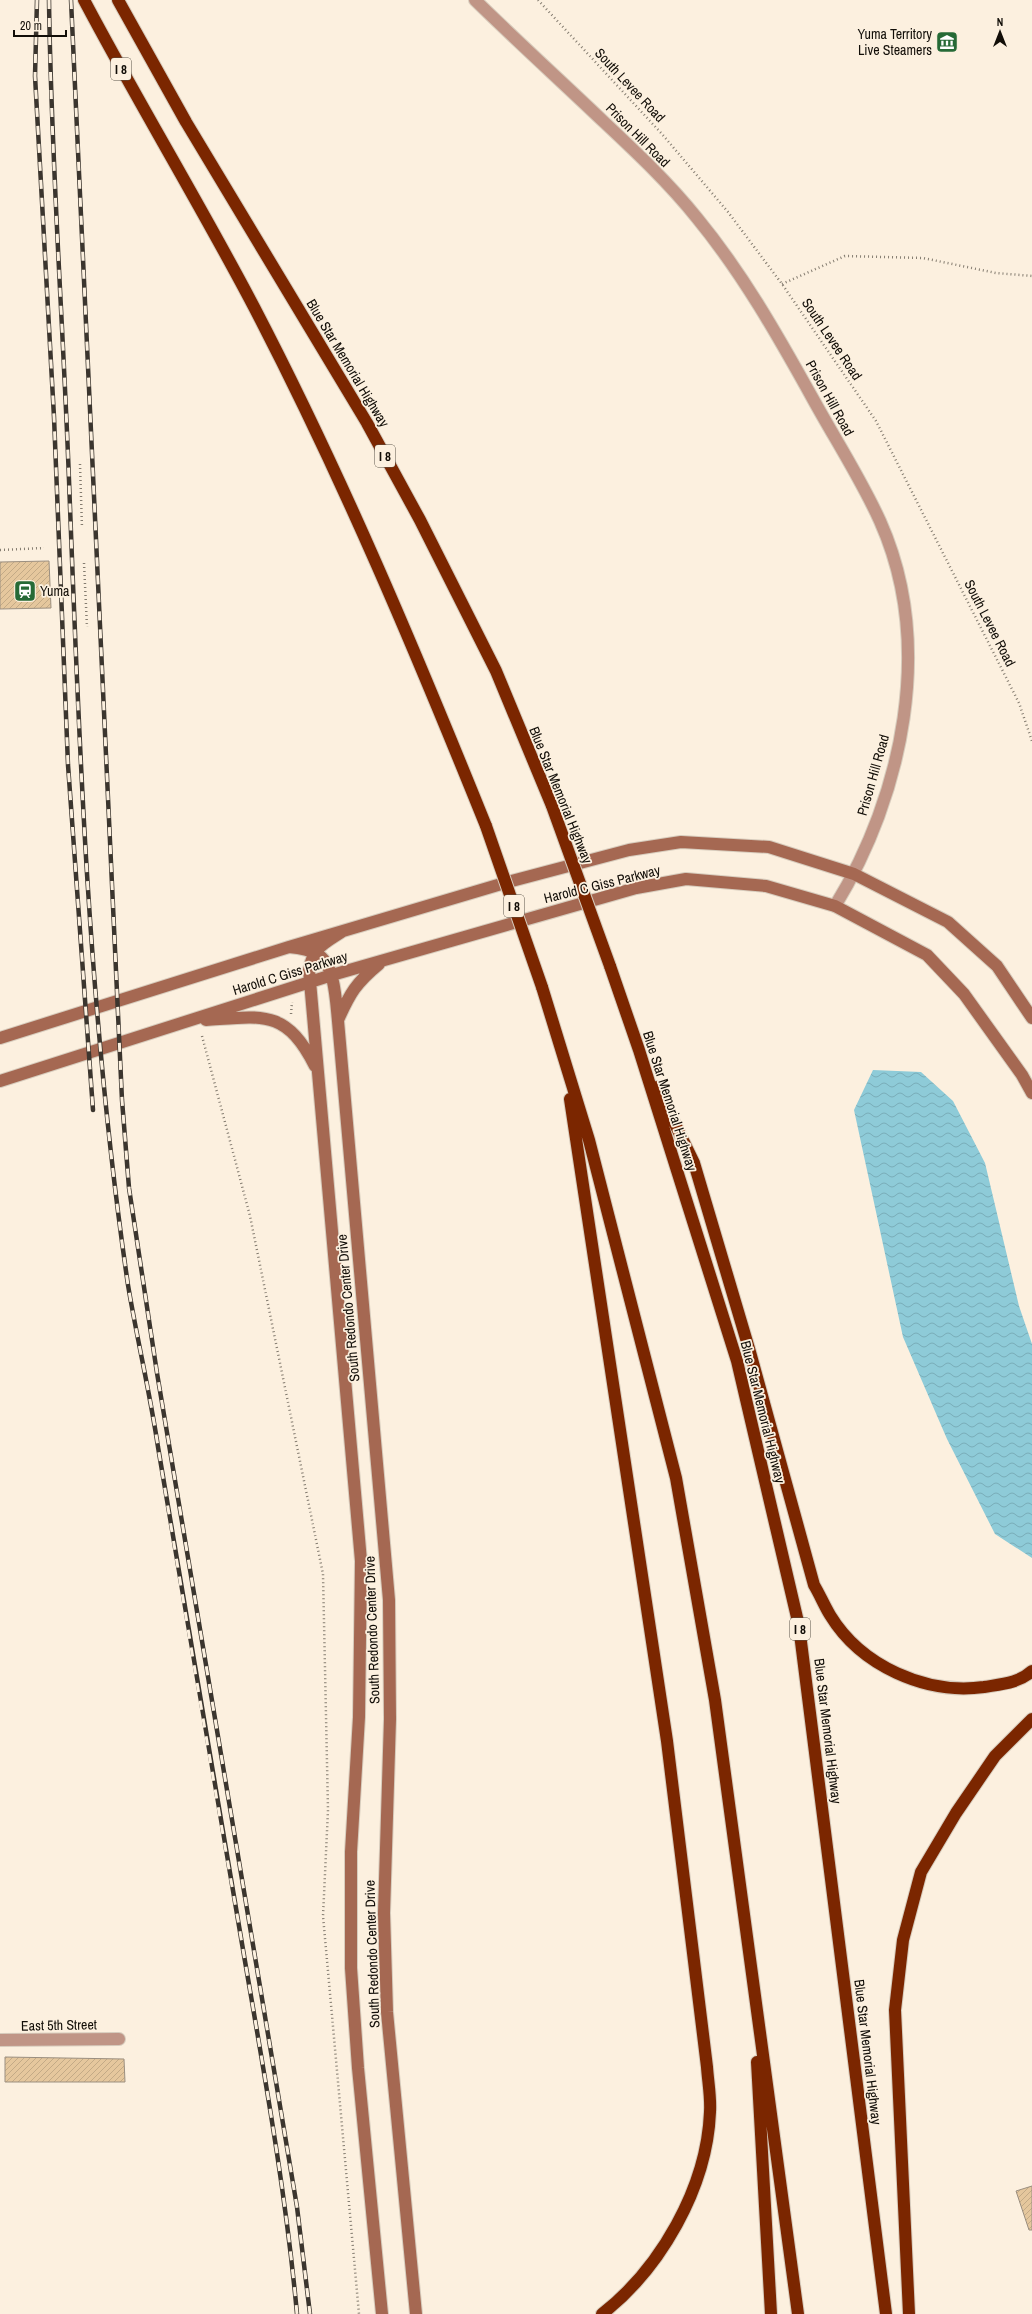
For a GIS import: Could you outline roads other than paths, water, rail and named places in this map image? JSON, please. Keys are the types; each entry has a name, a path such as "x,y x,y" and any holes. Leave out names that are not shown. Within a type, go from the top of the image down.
{"highway":[{"name":"I 8","path":"84,0 253,307 322,444 404,624 486,826 563,1052 589,1140 676,1478 715,1700 798,2314"},
{"name":"Blue Star Memorial Highway","path":"118,0 186,122 367,423 416,513 496,672 552,806 639,1050 737,1361 799,1626 886,2314"},
{"path":"639,1050 694,1163 750,1352 814,1585 830,1616 851,1641 871,1659 905,1677 938,1686 970,1689 1027,1678 1032,1671"},
{"path":"563,1052 667,1741 706,2059 710,2112 703,2158 688,2201 668,2242 620,2300 602,2314"},
{"path":"908,2314 895,2010 903,1940 921,1872 974,1784 995,1756 1029,1724"},
{"path":"752,1969 771,2314"}],"main road":[{"name":"Harold C Giss Parkway","path":"0,1038 290,947 508,882 629,850 681,842 769,847 854,874 948,922 997,966 1032,1018"},
{"name":"Harold C Giss Parkway","path":"0,1081 332,975 636,888 686,879 766,886 835,906 927,955 964,994 1022,1075 1032,1093"},
{"path":"290,947 314,953 321,945 343,931"},
{"name":"South Redondo Center Drive","path":"382,2314 358,2068 351,1968 351,1852 359,1717 361,1561 309,970 314,953 326,964 332,975 338,1021 389,1600 390,1719 384,1913 387,2004 416,2314"},
{"path":"338,1021 349,994 361,979 383,961"},
{"path":"187,1021 258,1016 272,1020 288,1028 304,1046 318,1073"}],"street":[{"name":"Prison Hill Road","path":"475,0 638,154 697,217 732,264 765,314 880,523 897,570 904,600 907,639 906,686 900,745 886,794 854,874 835,906"},
{"name":"East 5th Street","path":"0,2040 119,2039"}],"water":[{"path":"873,1070 921,1072 953,1101 985,1163 1019,1306 1032,1344 1032,1558 995,1534 947,1439 903,1337 854,1110"}],"railway":[{"path":"37,0 35,76 54,417 68,765 93,1110"},
{"path":"49,0 55,180 82,783 95,984 104,1085 128,1285 155,1427 207,1743 263,2067 286,2215 297,2314"},
{"path":"71,0 122,1100 129,1188 157,1373 297,2207 310,2314"}],"place":[{"name":"Yuma Territory Live Steamers","path":"947,42"},
{"name":"Yuma","path":"25,591"}]}
